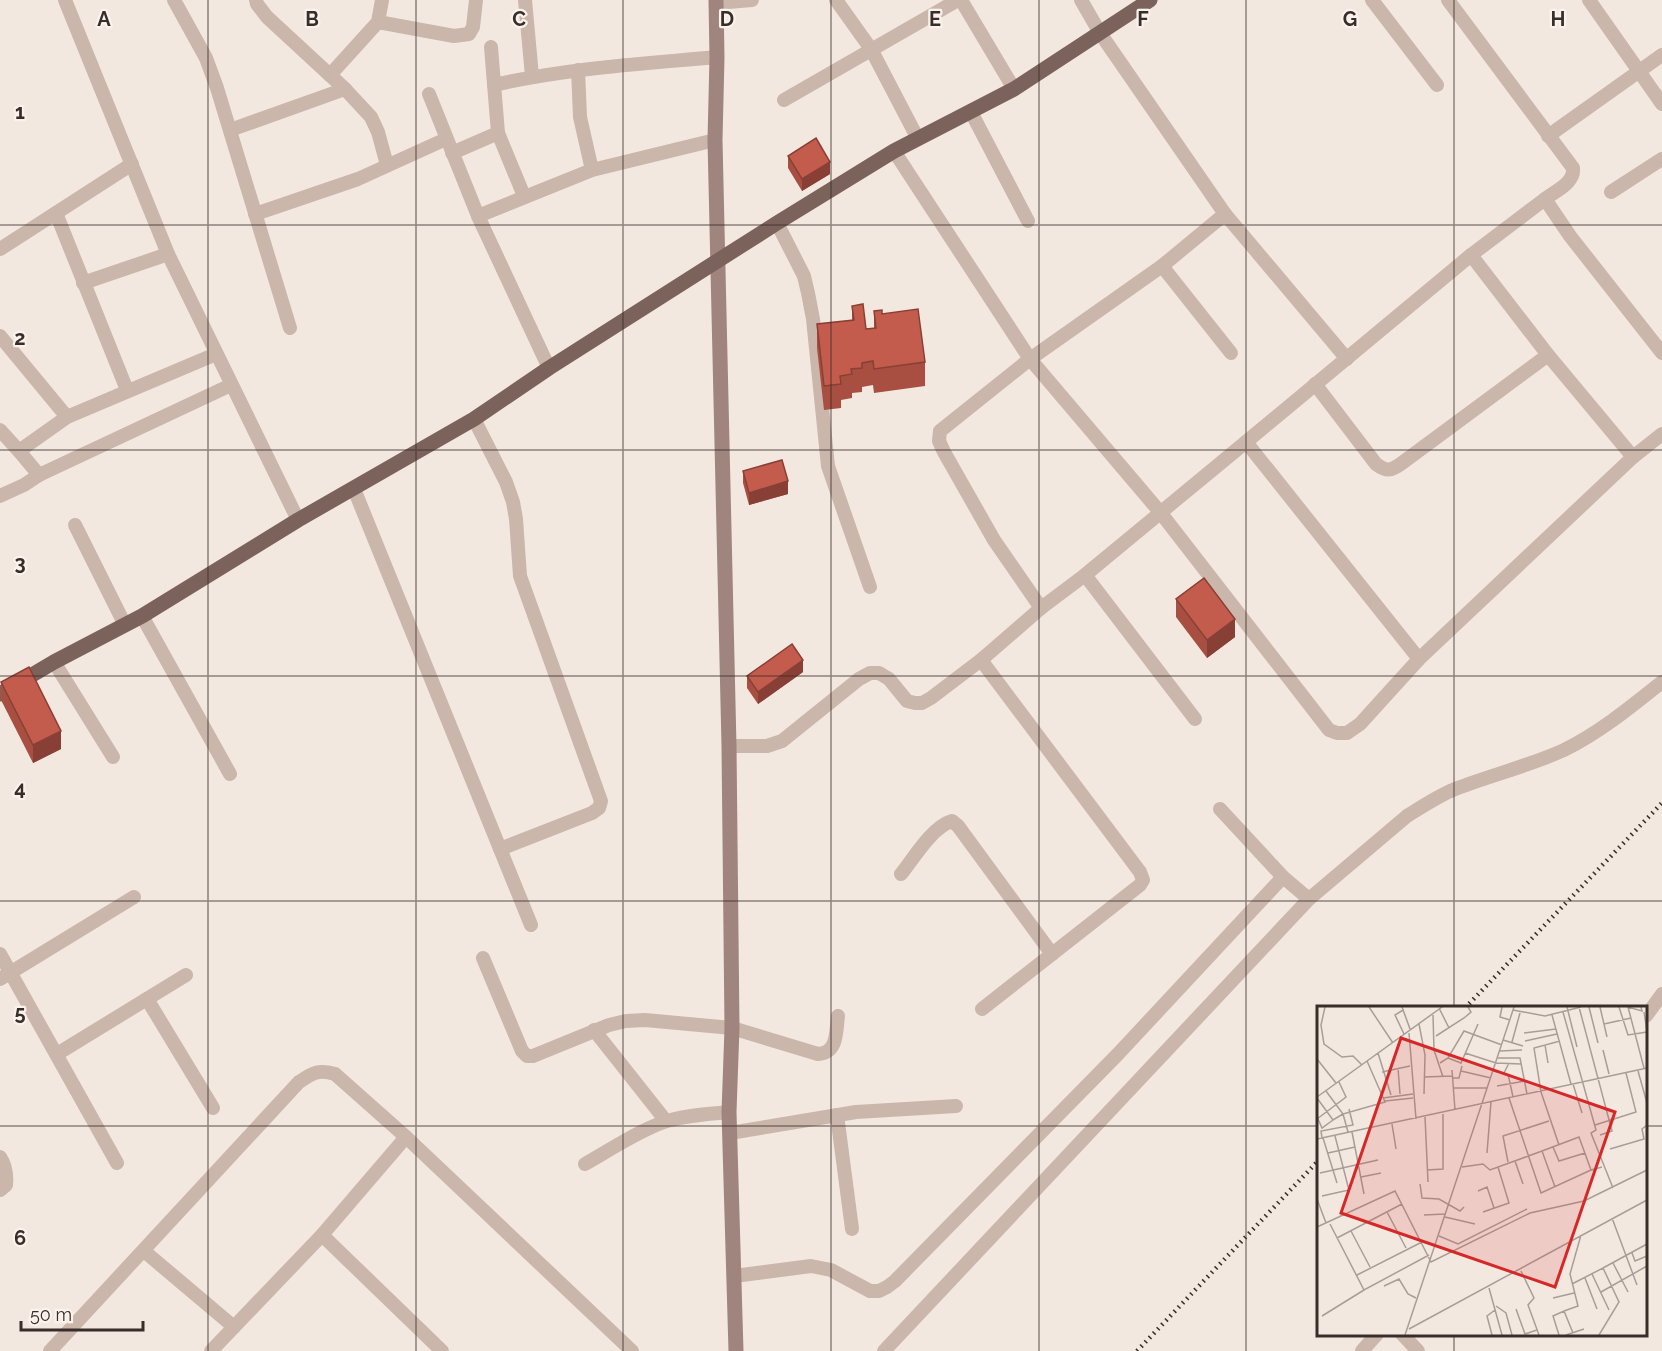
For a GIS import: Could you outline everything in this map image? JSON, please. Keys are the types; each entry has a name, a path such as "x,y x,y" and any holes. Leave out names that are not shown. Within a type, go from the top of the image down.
{"main road":[{"path":"0,694 54,662 142,616 298,520 474,419 549,368 777,223 894,151 1014,89 1150,0"},
{"path":"716,2 718,261 729,746 732,1028 729,1112 736,1351"}],"street":[{"path":"65,0 168,254 298,520"},
{"path":"174,0 206,58 290,328"},
{"path":"256,0 267,17 372,117 387,165"},
{"path":"330,75 378,22 382,0"},
{"path":"378,22 463,36 470,34 473,27 476,0"},
{"path":"525,0 532,76"},
{"path":"716,2 752,0"},
{"path":"836,0 871,49 918,139"},
{"path":"784,100 960,0 1014,89"},
{"path":"1081,0 1100,33 1225,214 1347,359"},
{"path":"1372,0 1437,85"},
{"path":"729,746 767,746 782,741 859,679 870,673 879,673 889,679 907,701 915,703 931,698 1085,575 1471,255 1571,180 1574,173 1573,168 1448,0"},
{"path":"1589,0 1662,104"},
{"path":"491,47 498,133 524,196"},
{"path":"1548,136 1662,55"},
{"path":"494,85 532,76 578,70 717,57"},
{"path":"578,70 580,117 591,170"},
{"path":"230,130 345,89"},
{"path":"429,94 478,216 549,368"},
{"path":"971,112 1028,221"},
{"path":"452,153 498,133"},
{"path":"255,213 358,179 446,139"},
{"path":"478,216 591,170 716,140"},
{"path":"894,151 1030,359 1160,512 1329,730 1337,734 1347,733 1360,724 1419,659 1633,457 1662,434"},
{"path":"1611,192 1662,159"},
{"path":"0,249 132,164"},
{"path":"1545,200 1570,236 1662,353"},
{"path":"56,213 127,390"},
{"path":"1041,608 994,540 939,441 940,431 1030,359 1162,266 1225,214"},
{"path":"777,223 804,276 813,319 828,466 870,587"},
{"path":"83,283 168,254"},
{"path":"1471,255 1548,355 1633,457"},
{"path":"1162,266 1231,353"},
{"path":"0,336 67,417"},
{"path":"19,451 67,417 216,354"},
{"path":"1315,384 1376,464 1389,470 1548,355"},
{"path":"0,496 39,475 231,385"},
{"path":"474,419 506,482 513,502 520,576 602,801 599,808 592,813 500,849"},
{"path":"0,430 39,475"},
{"path":"1246,442 1419,659"},
{"path":"354,489 531,925"},
{"path":"75,525 125,625"},
{"path":"1085,575 1196,719"},
{"path":"142,616 231,774"},
{"path":"981,660 1143,877 1140,885 982,1009"},
{"path":"54,662 113,757"},
{"path":"884,1351 1309,899 1420,807 1456,789 1562,750 1605,725 1662,682"},
{"path":"1220,809 1283,877 1309,899"},
{"path":"901,874 936,831 944,823 952,821 1052,954"},
{"path":"734,1276 811,1266 831,1270 870,1291 887,1287 1118,1054 1283,877"},
{"path":"5,976 134,897"},
{"path":"0,954 5,976 57,1054 117,1163"},
{"path":"483,958 522,1051 527,1056 533,1056 594,1030 626,1021 645,1020 732,1028 818,1054 825,1054 833,1045 838,1016"},
{"path":"57,1054 186,975"},
{"path":"1647,1015 1662,994"},
{"path":"147,999 213,1108"},
{"path":"594,1030 666,1121"},
{"path":"50,1351 291,1090 299,1082 321,1070 335,1074 406,1137 632,1351"},
{"path":"730,1133 837,1115 956,1106"},
{"path":"585,1164 666,1121 729,1112"},
{"path":"837,1115 852,1229"},
{"path":"211,1351 322,1235 406,1137"},
{"path":"0,1157 8,1173 6,1185 0,1190"},
{"path":"322,1235 442,1351"},
{"path":"144,1251 234,1327"},
{"path":"1362,1351 1376,1336"},
{"path":"1403,1336 1418,1351"}],"building":[{"path":"816,138 830,162 802,179 788,156"},
{"path":"863,304 866,329 876,328 874,311 882,310 882,314 918,309 925,362 874,369 873,361 862,363 862,368 851,369 852,374 840,376 841,384 824,386 817,324 854,320 852,306"},
{"path":"782,460 788,481 749,493 743,471"},
{"path":"1204,578 1235,619 1207,640 1176,599"},
{"path":"792,644 803,660 758,692 747,676"},
{"path":"29,667 61,731 33,745 1,682"}],"railway":[{"path":"1467,1006 1662,803"},
{"path":"1137,1351 1317,1162"}]}
